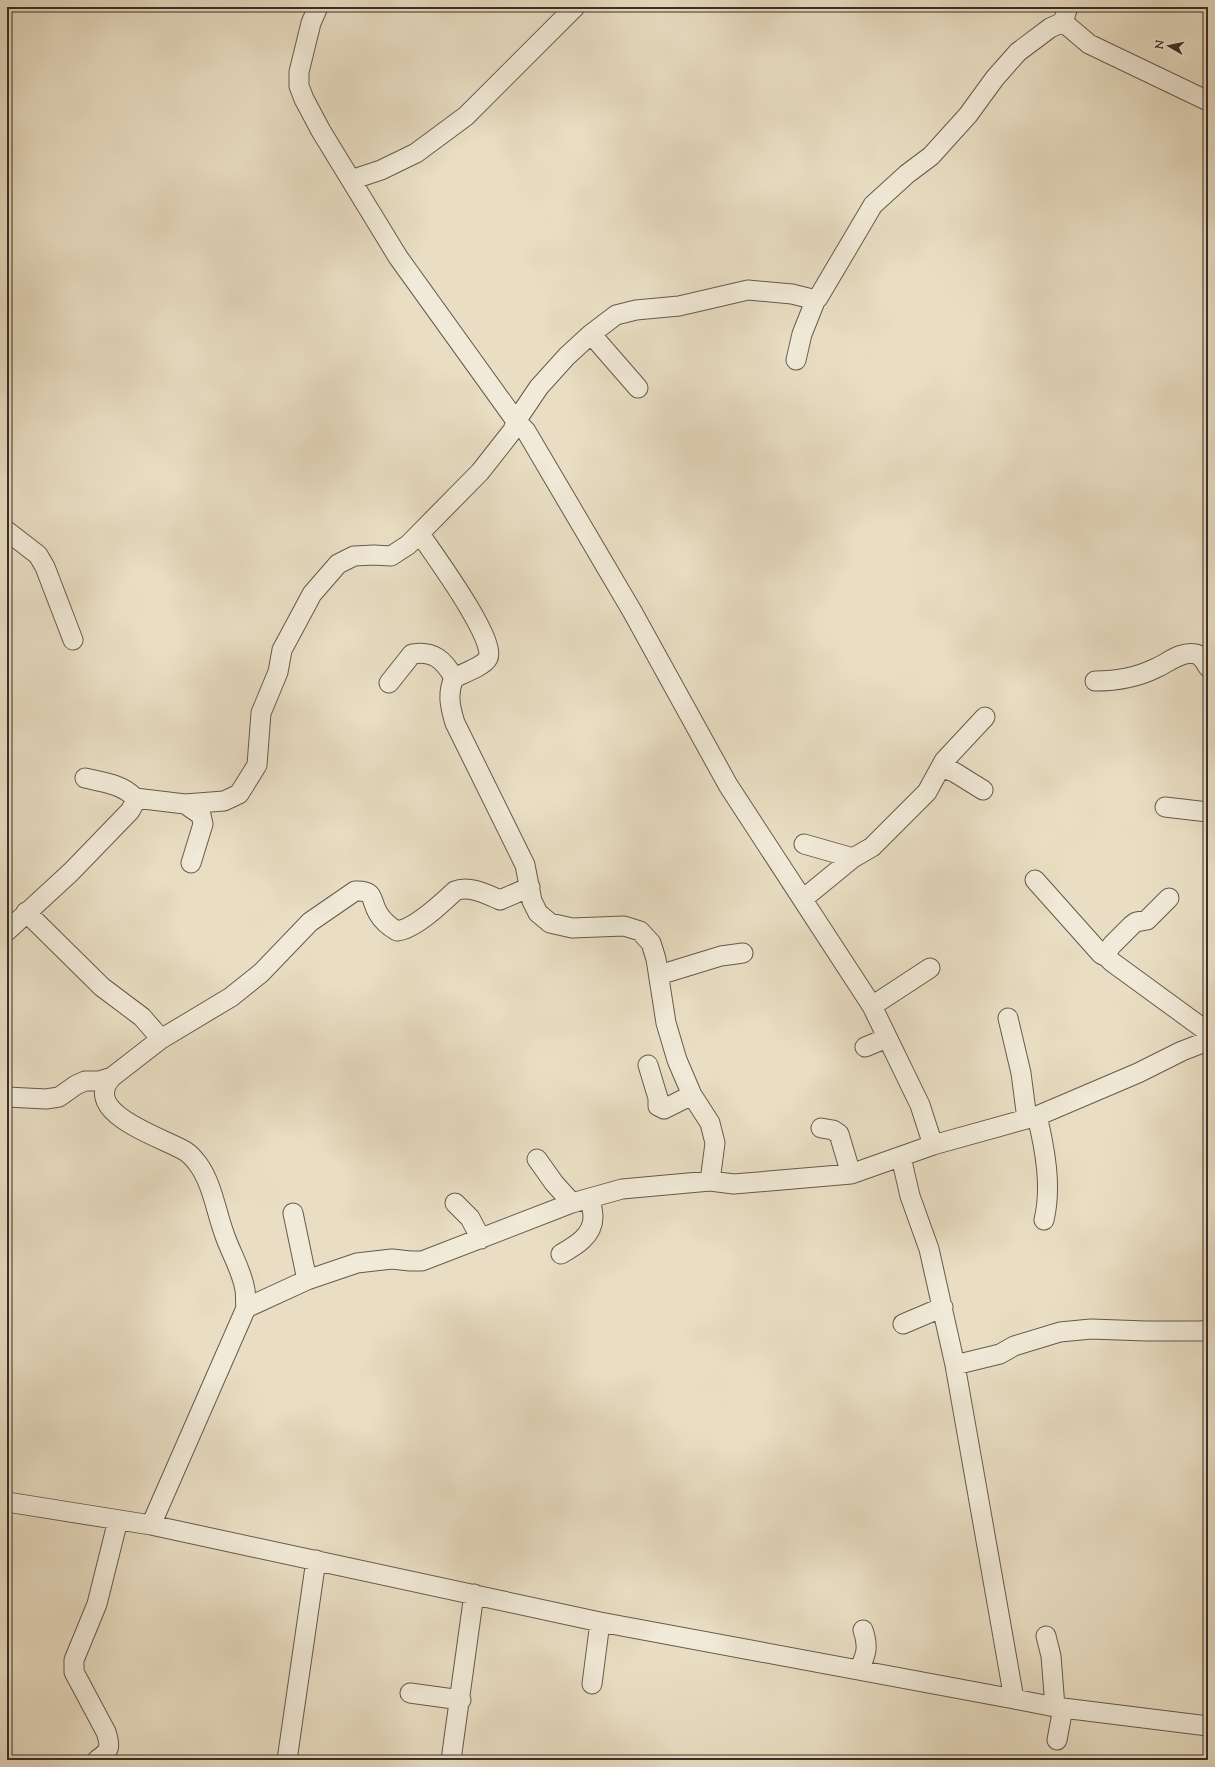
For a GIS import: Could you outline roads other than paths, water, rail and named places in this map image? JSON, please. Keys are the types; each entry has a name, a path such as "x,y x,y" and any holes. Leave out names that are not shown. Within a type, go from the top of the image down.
{"street":[{"path":"318,7 310,23 299,72 299,86 321,131 398,257 516,421 526,431 632,611 728,785 872,1006 920,1105 934,1145"},
{"path":"351,180 381,170 416,152 466,116 575,7"},
{"path":"796,360 802,334 816,299 820,296 873,205 907,174 931,156 968,116 994,78 1018,52 1050,28 1063,12 1089,44 1208,101"},
{"path":"84,778 114,785 135,798 185,804 224,801 239,794 257,765 261,713 278,672 282,650 312,594 338,564 354,556 374,554 391,556 408,545 420,534 480,472 513,430 516,421 539,387 567,356 591,334 616,315 636,310 679,306 748,290 792,294 816,299"},
{"path":"591,334 638,388"},
{"path":"7,532 38,555 45,567 73,640"},
{"path":"420,534 469,607 488,644 489,656 486,662 454,678 450,688 450,706 455,723 526,865 532,902 538,913 550,923 572,928 624,926 640,931 651,943 656,959 666,1023 677,1060 692,1095 710,1123 715,1143 710,1181"},
{"path":"389,683 412,654 420,652 431,654 447,664 454,678"},
{"path":"1095,681 1108,681 1142,674 1182,654 1196,654 1200,656 1208,667"},
{"path":"803,899 853,858 872,847 927,792 949,756 984,717"},
{"path":"942,768 954,772 982,790"},
{"path":"7,931 71,872 130,811 135,802 135,798"},
{"path":"185,804 201,815 203,824 191,862"},
{"path":"1165,807 1208,812"},
{"path":"804,844 853,858"},
{"path":"1035,880 1101,954 1108,957 1112,962 1208,1032"},
{"path":"151,1525 246,1308 245,1290 240,1273 224,1236 208,1184 198,1165 186,1152 140,1130 113,1112 107,1103 104,1091 106,1084 112,1077 161,1039 231,997 261,973 310,922 355,891 363,890 368,893 373,898 377,913 397,931 403,930 412,925 461,889 487,894 500,900 530,887"},
{"path":"1108,957 1107,952 1112,945 1132,925 1136,922 1147,920 1170,898"},
{"path":"26,912 102,987 142,1017 161,1039"},
{"path":"659,975 721,956 743,953"},
{"path":"872,1006 930,968"},
{"path":"1008,1018 1032,1118 1043,1141 1048,1193 1044,1220"},
{"path":"865,1047 887,1038"},
{"path":"246,1308 307,1280 358,1263 392,1259 422,1261 572,1203 622,1189 710,1181 734,1184 851,1174 934,1145 1032,1118 1138,1073 1182,1051 1208,1041"},
{"path":"648,1065 658,1098 658,1106 664,1109 692,1095"},
{"path":"7,1097 46,1099 59,1097 85,1080 100,1081 112,1077"},
{"path":"821,1128 833,1130 839,1134 851,1174"},
{"path":"901,1157 910,1196 929,1249 943,1307 955,1365 1014,1700"},
{"path":"538,1160 554,1183 572,1203"},
{"path":"561,1254 576,1246 588,1234 593,1218 590,1198"},
{"path":"455,1203 470,1218 481,1238"},
{"path":"293,1213 307,1280"},
{"path":"904,1324 943,1307"},
{"path":"955,1365 1000,1354 1014,1346 1060,1332 1091,1329 1146,1331 1208,1330"},
{"path":"7,1502 151,1525 600,1622 1014,1700 1208,1726"},
{"path":"96,1760 105,1754 109,1748 109,1741 106,1732 74,1672 74,1660 97,1604 118,1520"},
{"path":"287,1760 316,1560"},
{"path":"451,1760 474,1594"},
{"path":"592,1684 600,1622"},
{"path":"859,1670 866,1653 867,1642 864,1630"},
{"path":"1046,1636 1051,1656 1059,1707 1057,1740"},
{"path":"410,1693 460,1700"}]}
